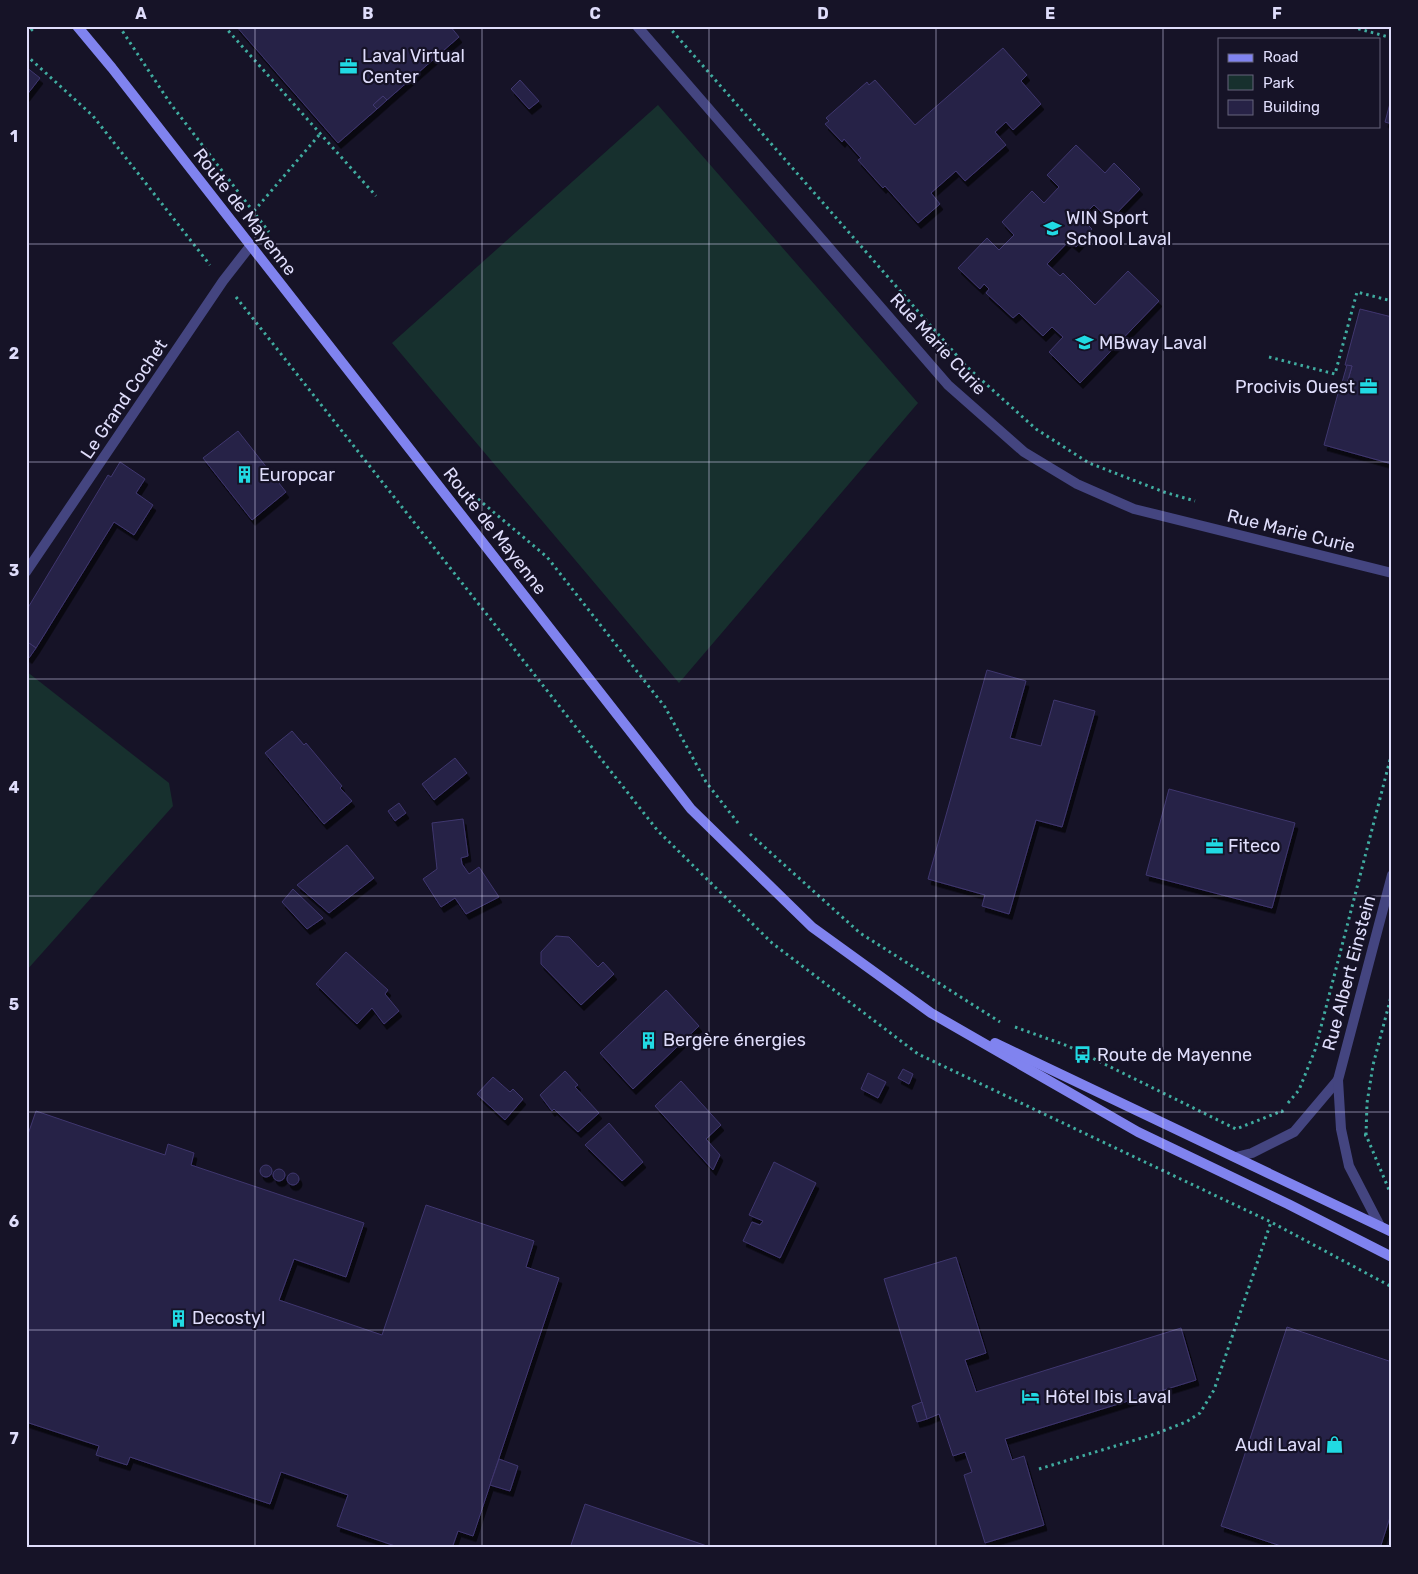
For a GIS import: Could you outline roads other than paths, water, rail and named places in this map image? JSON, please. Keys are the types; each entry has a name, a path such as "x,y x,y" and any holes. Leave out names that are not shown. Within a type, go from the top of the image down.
{"main road":[{"name":"Route de Mayenne","path":"77,26 251,245 691,809 812,927 931,1013 1138,1132 1288,1204 1392,1257"},
{"name":"Route de Mayenne","path":"931,1013 1392,1232"}],"street":[{"name":"Rue Marie Curie","path":"636,26 948,385 1024,452 1077,484 1134,509 1392,573"},
{"name":"Le Grand Cochet","path":"26,572 223,281 251,245"},
{"name":"Rue Albert Einstein","path":"1380,1226 1349,1166 1341,1129 1338,1080 1389,899 1392,875"},
{"name":"Rue Albert Einstein","path":"1236,1157 1252,1153 1294,1132 1338,1080"}],"place":[{"name":"Laval Virtual Center","path":"348,66"},
{"name":"WIN Sport School Laval","path":"1052,228"},
{"name":"MBway Laval","path":"1085,343"},
{"name":"Procivis Ouest","path":"1369,387"},
{"name":"Europcar","path":"245,475"},
{"name":"Fiteco","path":"1214,846"},
{"name":"Bergère énergies","path":"649,1040"},
{"name":"Route de Mayenne","path":"1083,1055"},
{"name":"Decostyl","path":"178,1318"},
{"name":"Hôtel Ibis Laval","path":"1031,1397"},
{"name":"Audi Laval","path":"1335,1445"}]}
